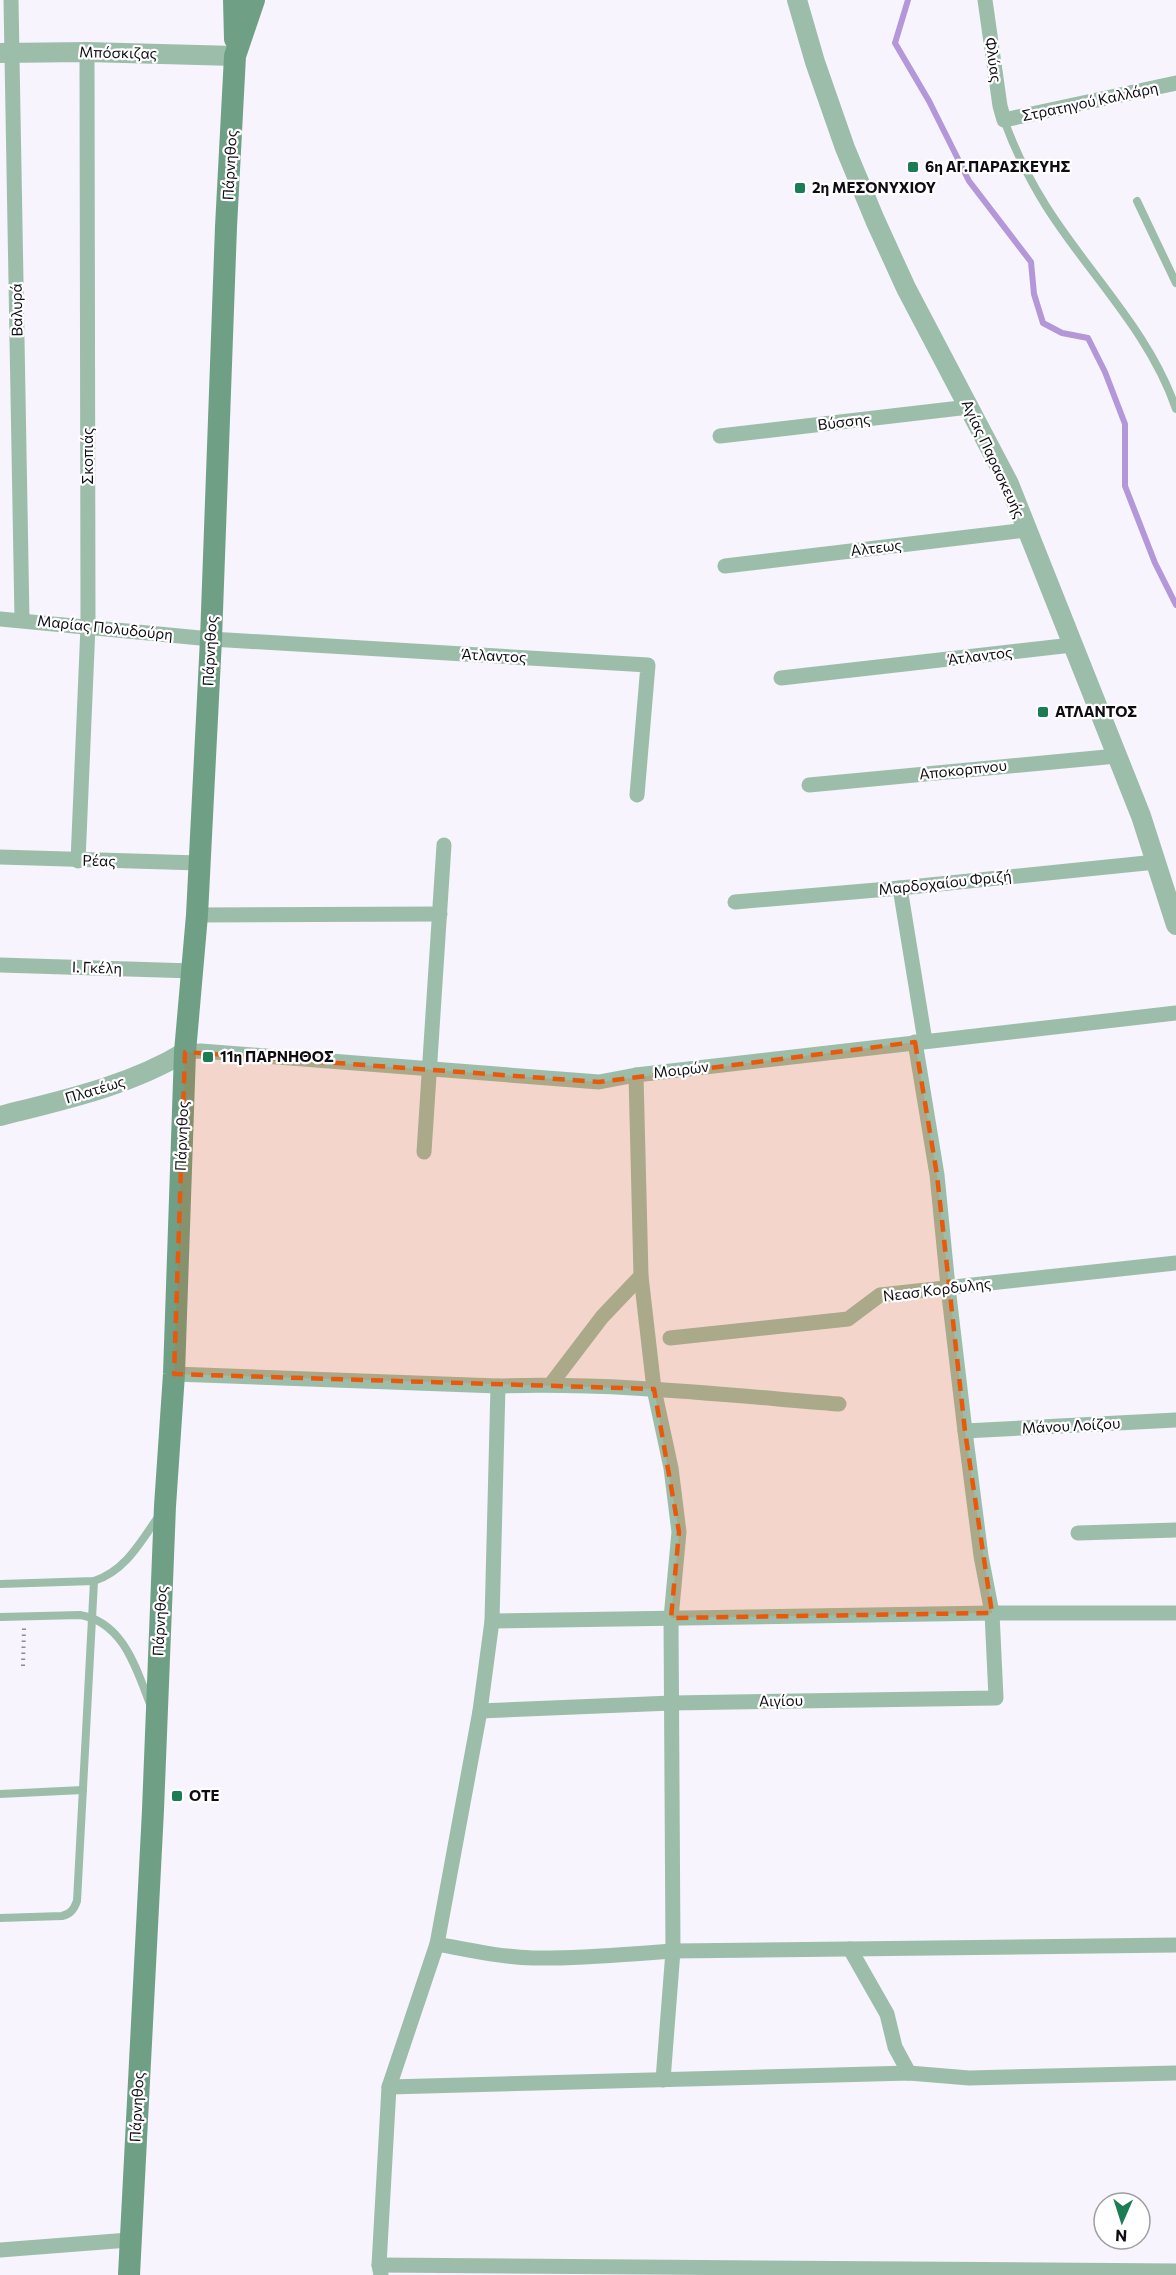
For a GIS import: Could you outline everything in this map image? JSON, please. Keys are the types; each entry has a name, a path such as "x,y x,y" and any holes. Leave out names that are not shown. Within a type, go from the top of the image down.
{"main road":[{"path":"234,0 235,56"},
{"name":"Πάρνηθος","path":"129,2275 165,1506 174,1374 185,1052 194,971 211,639 226,227 235,56 254,0"}],"street":[{"name":"Βαλυρά","path":"10,0 6,53 22,620"},
{"name":"Αγίας Παρασκευής","path":"797,0 815,63 845,148 906,288 1008,484 1117,756 1156,862 1176,925"},
{"name":"Φλύας","path":"985,0 1004,120"},
{"name":"Μπόσκιζας","path":"6,53 87,52 235,56"},
{"name":"Σκοπιάς","path":"78,861 88,626 87,52"},
{"name":"Στρατηγού Καλλάρη","path":"1004,120 1176,83"},
{"name":"Βύσσης","path":"720,436 969,407"},
{"name":"Αλτεως","path":"725,566 1026,530"},
{"name":"Μαρίας Πολυδούρη","path":"0,619 211,639"},
{"name":"Άτλαντος","path":"211,639 648,665 637,795"},
{"name":"Άτλαντος","path":"782,678 1072,645"},
{"name":"Αποκορπνου","path":"809,785 1117,756"},
{"path":"424,1152 444,845"},
{"name":"Ρέας","path":"0,857 199,864"},
{"name":"Μαρδοχαίου Φριζή","path":"735,902 1156,862"},
{"path":"900,888 937,1175 948,1287 981,1556 992,1613"},
{"path":"197,915 440,914"},
{"name":"Ι. Γκέλη","path":"0,965 194,971"},
{"name":"Μοιρών","path":"185,1052 201,1051 599,1082 636,1075 1176,1013"},
{"name":"Πλατέως","path":"0,1116 132,1079 166,1064 185,1052"},
{"path":"636,1075 641,1276 654,1389 671,1468 679,1532 671,1618 673,1951 663,2080"},
{"name":"Νεασ Κορδυλης","path":"670,1338 848,1319 880,1295 1176,1263"},
{"path":"550,1384 602,1317 641,1276"},
{"path":"174,1374 498,1386 550,1384 654,1389 839,1404"},
{"path":"498,1386 492,1621 480,1711 437,1944 389,2087 380,2270 917,2273 1176,2271"},
{"name":"Μάνου Λοίζου","path":"966,1431 1176,1420"},
{"path":"1078,1533 1176,1530"},
{"path":"492,1621 992,1613 1176,1613"},
{"name":"Αιγίου","path":"480,1711 672,1703 996,1698 992,1613"},
{"path":"437,1944 489,1954 532,1958 593,1957 673,1951 1176,1945"},
{"path":"850,1949 887,2014 895,2047 909,2073"},
{"path":"389,2087 909,2073 969,2078 1176,2073"},
{"path":"0,2250 129,2240"}],"lane":[{"path":"1004,120 1016,153 1046,206 1134,328 1170,392 1176,409"},
{"path":"1137,201 1176,283"},
{"path":"0,1584 94,1581 108,1576 129,1558 165,1506"},
{"path":"0,1918 69,1915 77,1901 94,1581"},
{"path":"0,1617 80,1615 92,1617 114,1632 123,1643 156,1720"},
{"path":"0,1794 83,1790"}],"path":[{"path":"23,1666 24,1616"}],"highlighted area":[{"path":"915,1042 937,1175 965,1431 992,1613 671,1618 679,1532 654,1389 174,1374 185,1052 599,1082"}],"waterway":[{"path":"908,0 895,43 929,101 969,181 1031,262 1034,294 1043,323 1062,333 1088,338 1105,372 1125,424 1125,486 1155,563 1176,605"}],"place":[{"name":"6η ΑΓ.ΠΑΡΑΣΚΕΥΗΣ","path":"913,167"},
{"name":"2η ΜΕΣΟΝΥΧΙΟΥ","path":"800,188"},
{"name":"ΑΤΛΑΝΤΟΣ","path":"1043,712"},
{"name":"11η ΠΑΡΝΗΘΟΣ","path":"208,1057"},
{"name":"ΟΤΕ","path":"177,1796"}]}
